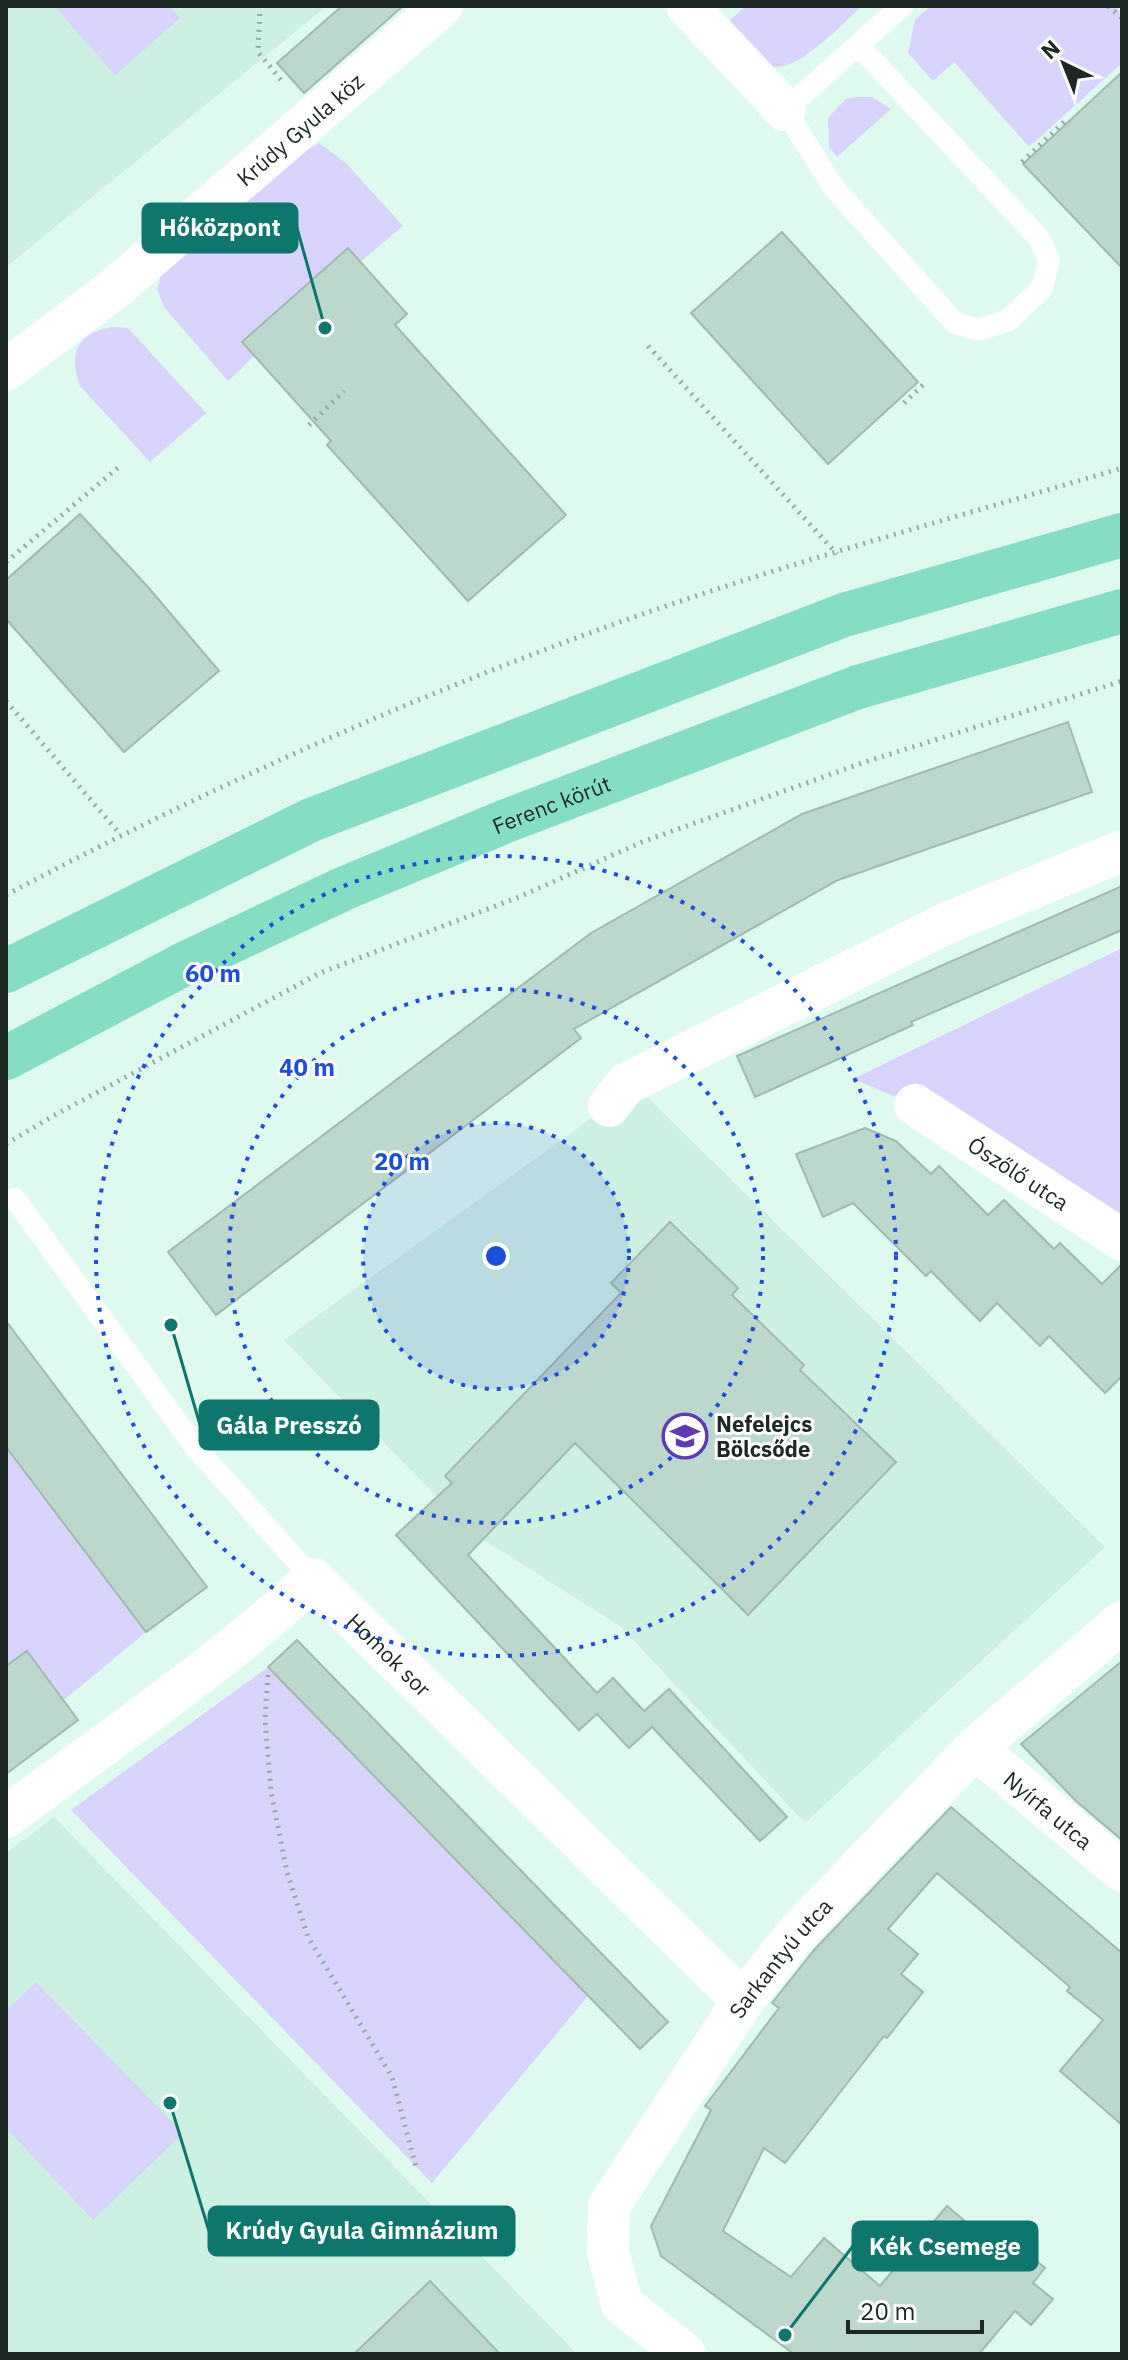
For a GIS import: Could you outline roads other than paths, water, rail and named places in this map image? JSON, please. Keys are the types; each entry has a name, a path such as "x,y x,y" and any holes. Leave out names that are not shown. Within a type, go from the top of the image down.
{"main road":[{"path":"6,971 325,814 844,615 1122,535"},
{"name":"Ferenc körút","path":"6,1058 229,942 345,888 506,821 858,687 1122,611"}],"street":[{"name":"Krúdy Gyula köz","path":"6,370 114,289 442,6"},
{"path":"687,6 785,110"},
{"path":"609,1106 626,1084 945,924 1122,851"},
{"name":"Ószőlő utca","path":"915,1105 1122,1240"},
{"path":"6,1817 269,1618 313,1579"},
{"name":"Homok sor","path":"313,1579 743,2001"},
{"name":"Sarkantyú utca","path":"685,2354 622,2304 608,2252 609,2206 743,2001 797,1933 975,1748 1122,1622"},
{"name":"Nyírfa utca","path":"975,1748 1122,1871"}],"lane":[{"path":"859,46 1039,238 1049,260 1042,288 1009,320 979,330 955,323 834,188 785,110 902,6"},
{"path":"15,1199 196,1448 313,1579"}],"place":[{"name":"Hőközpont","path":"325,328"},
{"name":"Gála Presszó","path":"171,1325"},
{"name":"Nefelejcs Bölcsőde","path":"685,1436"},
{"name":"Krúdy Gyula Gimnázium","path":"170,2103"},
{"name":"Kék Csemege","path":"785,2335"}]}
